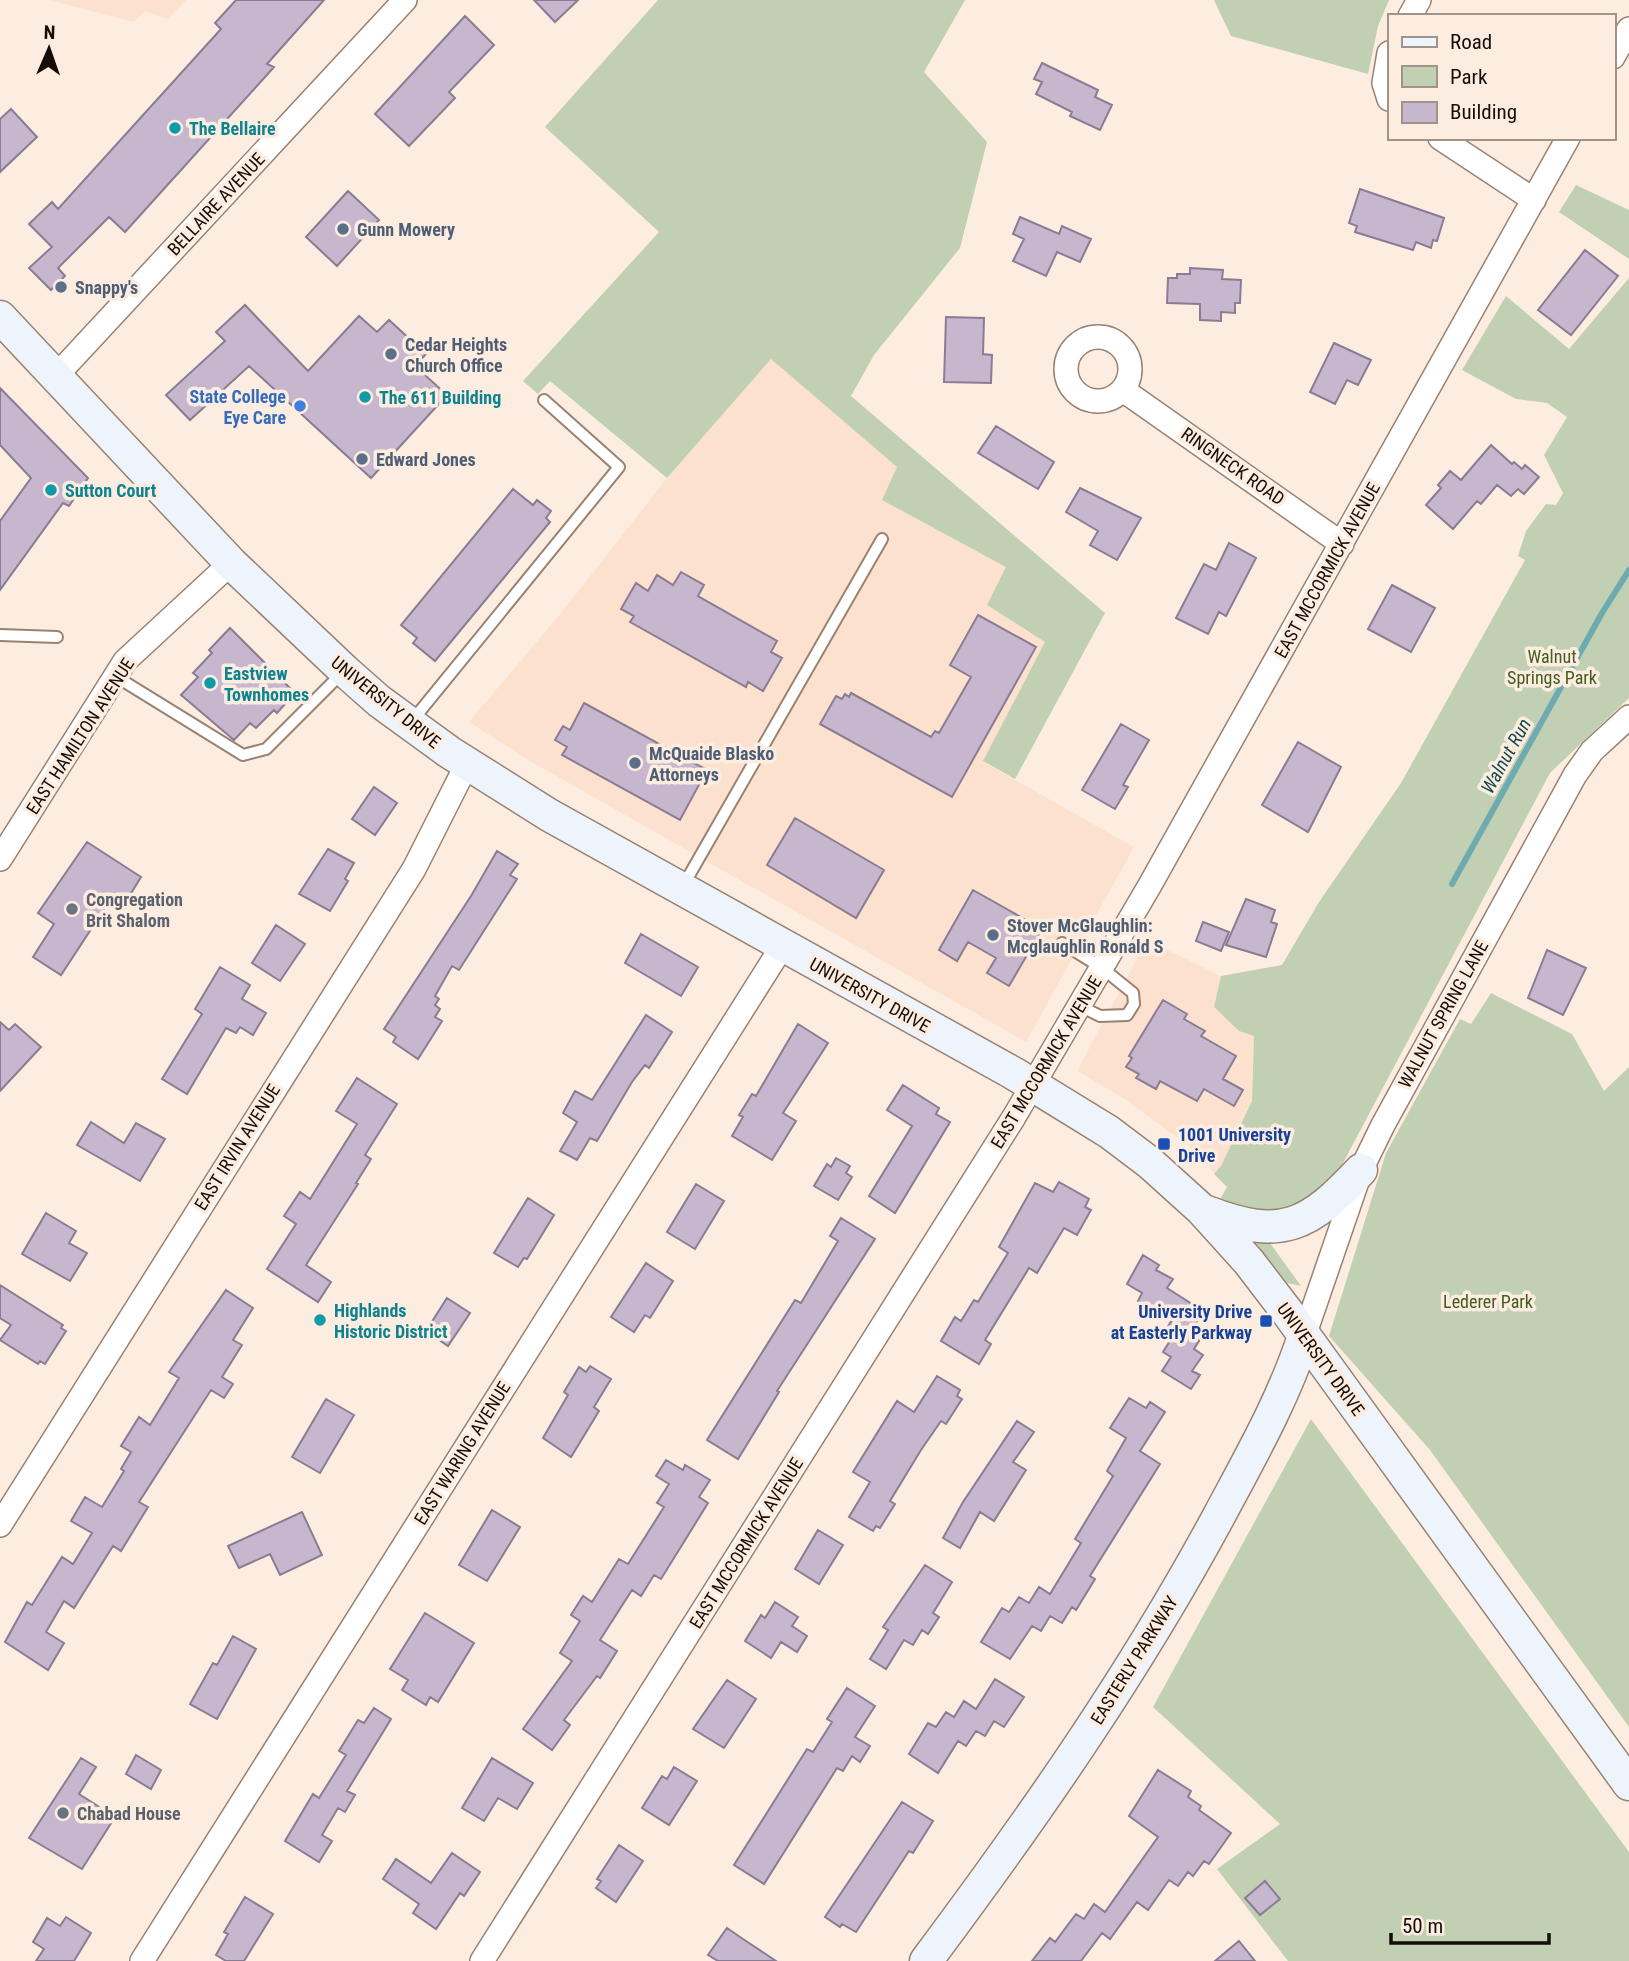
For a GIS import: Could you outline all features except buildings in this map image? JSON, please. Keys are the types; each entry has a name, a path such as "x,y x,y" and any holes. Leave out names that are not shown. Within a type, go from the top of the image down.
{"main road":[{"name":"UNIVERSITY DRIVE","path":"0,317 231,563 345,671 410,724 467,764 682,888 1033,1084 1109,1132 1150,1163 1202,1210 1249,1262 1629,1784"},
{"path":"1202,1210 1247,1225 1291,1224 1326,1207 1361,1170"},
{"name":"EASTERLY PARKWAY","path":"926,1961 1013,1843 1136,1660 1234,1488 1292,1373 1304,1336"}],"street":[{"name":"BELLAIRE AVENUE","path":"56,376 405,0"},
{"path":"1615,54 1629,29"},
{"path":"1388,56 1384,69 1388,98"},
{"path":"1443,140 1534,200"},
{"name":"EAST MCCORMICK AVENUE","path":"482,1961 1033,1084 1102,968 1342,544 1567,140"},
{"name":"RINGNECK ROAD","path":"1123,390 1342,544"},
{"name":"EAST HAMILTON AVENUE","path":"0,859 115,676 134,652 231,563"},
{"name":"WALNUT SPRING LANE","path":"1304,1336 1361,1170 1435,1028 1575,775 1592,751 1629,717"},
{"name":"EAST IRVIN AVENUE","path":"0,1525 414,869 467,764"},
{"name":"EAST WARING AVENUE","path":"142,1961 783,945"}],"lane":[{"path":"410,724 619,467 544,400"},
{"path":"682,888 882,539"},
{"path":"0,635 57,637"},
{"path":"115,676 243,755 255,754 271,744 345,671"},
{"path":"1062,943 1102,968 1133,993 1131,1010 1127,1015 1100,1016 1078,1005"}],"shaded area":[{"path":"49,0 186,0 167,19 145,11 134,22"},
{"path":"771,359 897,467 883,500 1007,567 987,605 1046,642 983,762 1134,847 1026,1042 528,760 469,722 562,612 667,478"},
{"path":"1147,940 1221,976 1214,1007 1254,1036 1252,1101 1221,1166 1214,1174 1200,1154 1123,1098 1077,1071"}],"green space":[{"path":"658,0 965,0 924,72 987,142 960,248 874,355 851,396 1105,613 1015,779 983,761 1045,642 987,605 1006,567 882,500 897,467 771,359 667,478 550,381 538,394 523,381 659,232 545,127"},
{"path":"1214,0 1389,0 1378,26 1368,74 1231,36"},
{"path":"1576,185 1629,210 1629,259 1559,212"},
{"name":"Walnut Springs Park","path":"1629,278 1629,698 1550,773 1334,1180 1281,1219 1219,1201 1227,1187 1214,1174 1221,1166 1252,1101 1254,1036 1239,1031 1214,1007 1221,976 1282,965 1319,902 1401,783 1525,560 1518,556 1526,531 1546,504 1556,505 1563,493 1544,455 1567,417 1547,403 1516,399 1462,370 1506,296 1569,349"},
{"name":"Lederer Park","path":"1491,993 1572,1034 1604,1091 1629,1067 1629,1727 1430,1450 1329,1336 1386,1153 1460,1019 1471,1024"},
{"path":"1262,1232 1301,1286 1287,1283 1252,1238"},
{"path":"1311,1419 1629,1852 1629,1961 1288,1961 1217,1869 1280,1824 1153,1707"}],"waterway":[{"name":"Walnut Run","path":"1452,884 1602,613 1629,570"}],"place":[{"name":"The Bellaire","path":"175,128"},
{"name":"Gunn Mowery","path":"343,229"},
{"name":"Snappy's","path":"61,287"},
{"name":"Cedar Heights Church Office","path":"391,354"},
{"name":"The 611 Building","path":"365,397"},
{"name":"State College Eye Care","path":"300,406"},
{"name":"Edward Jones","path":"362,459"},
{"name":"Sutton Court","path":"51,490"},
{"name":"Eastview Townhomes","path":"210,683"},
{"name":"McQuaide Blasko Attorneys","path":"635,763"},
{"name":"Congregation Brit Shalom","path":"72,909"},
{"name":"Stover McGlaughlin: Mcglaughlin Ronald S","path":"993,935"},
{"name":"1001 University Drive","path":"1164,1144"},
{"name":"Highlands Historic District","path":"320,1320"},
{"name":"University Drive at Easterly Parkway","path":"1266,1321"},
{"name":"Chabad House","path":"63,1813"}]}
